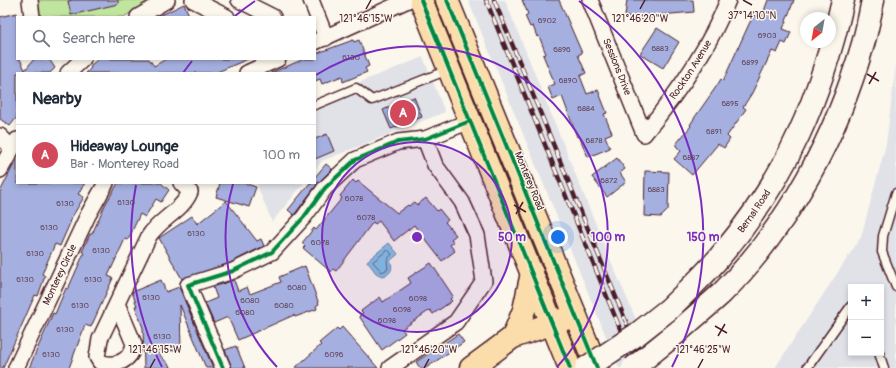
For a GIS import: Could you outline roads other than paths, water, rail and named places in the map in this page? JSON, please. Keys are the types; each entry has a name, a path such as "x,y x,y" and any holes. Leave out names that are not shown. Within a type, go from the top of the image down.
{"main road":[{"path":"421,0 570,368"},
{"name":"Monterey Road","path":"447,0 597,368"},
{"name":"Bernal Road","path":"586,368 636,335 669,308 730,245 752,216 785,163 802,130 824,75 844,0"},
{"path":"633,368 679,331 722,292 768,238 798,194 824,145 845,97 863,44 873,0"},
{"path":"513,337 524,310 532,273"},
{"path":"471,368 513,337 576,316"}],"street":[{"path":"30,0 32,16"},
{"path":"140,16 167,0"},
{"path":"193,0 224,16"},
{"path":"239,0 271,16"},
{"path":"311,0 314,16"},
{"path":"316,25 319,40 408,0"},
{"name":"Sessions Drive","path":"590,0 644,134"},
{"name":"Rockton Avenue","path":"644,134 673,99 718,25 728,0"},
{"path":"249,72 276,60"},
{"path":"223,368 188,285 234,271 272,252 304,217 325,188 355,160 398,142 425,139 470,121"},
{"path":"0,136 14,144 0,170"},
{"path":"390,368 456,322 484,282 476,235 462,202 435,165 425,139"},
{"name":"Monterey Circle","path":"16,368 88,215 105,184"},
{"path":"118,306 124,288 149,236 156,226 187,200 190,192 182,184"}],"lane":[{"path":"316,105 356,88 372,100 449,70"},
{"path":"896,194 883,236 882,252 896,287"},
{"path":"807,368 848,310"},
{"path":"879,356 884,368"}],"water":[{"path":"389,243 398,254 390,261 392,269 390,273 382,276 376,273 367,261"}],"railway":[{"path":"486,0 636,368"},
{"path":"494,0 645,368"}],"place":[{"name":"Hideaway Lounge","path":"403,113"}]}
